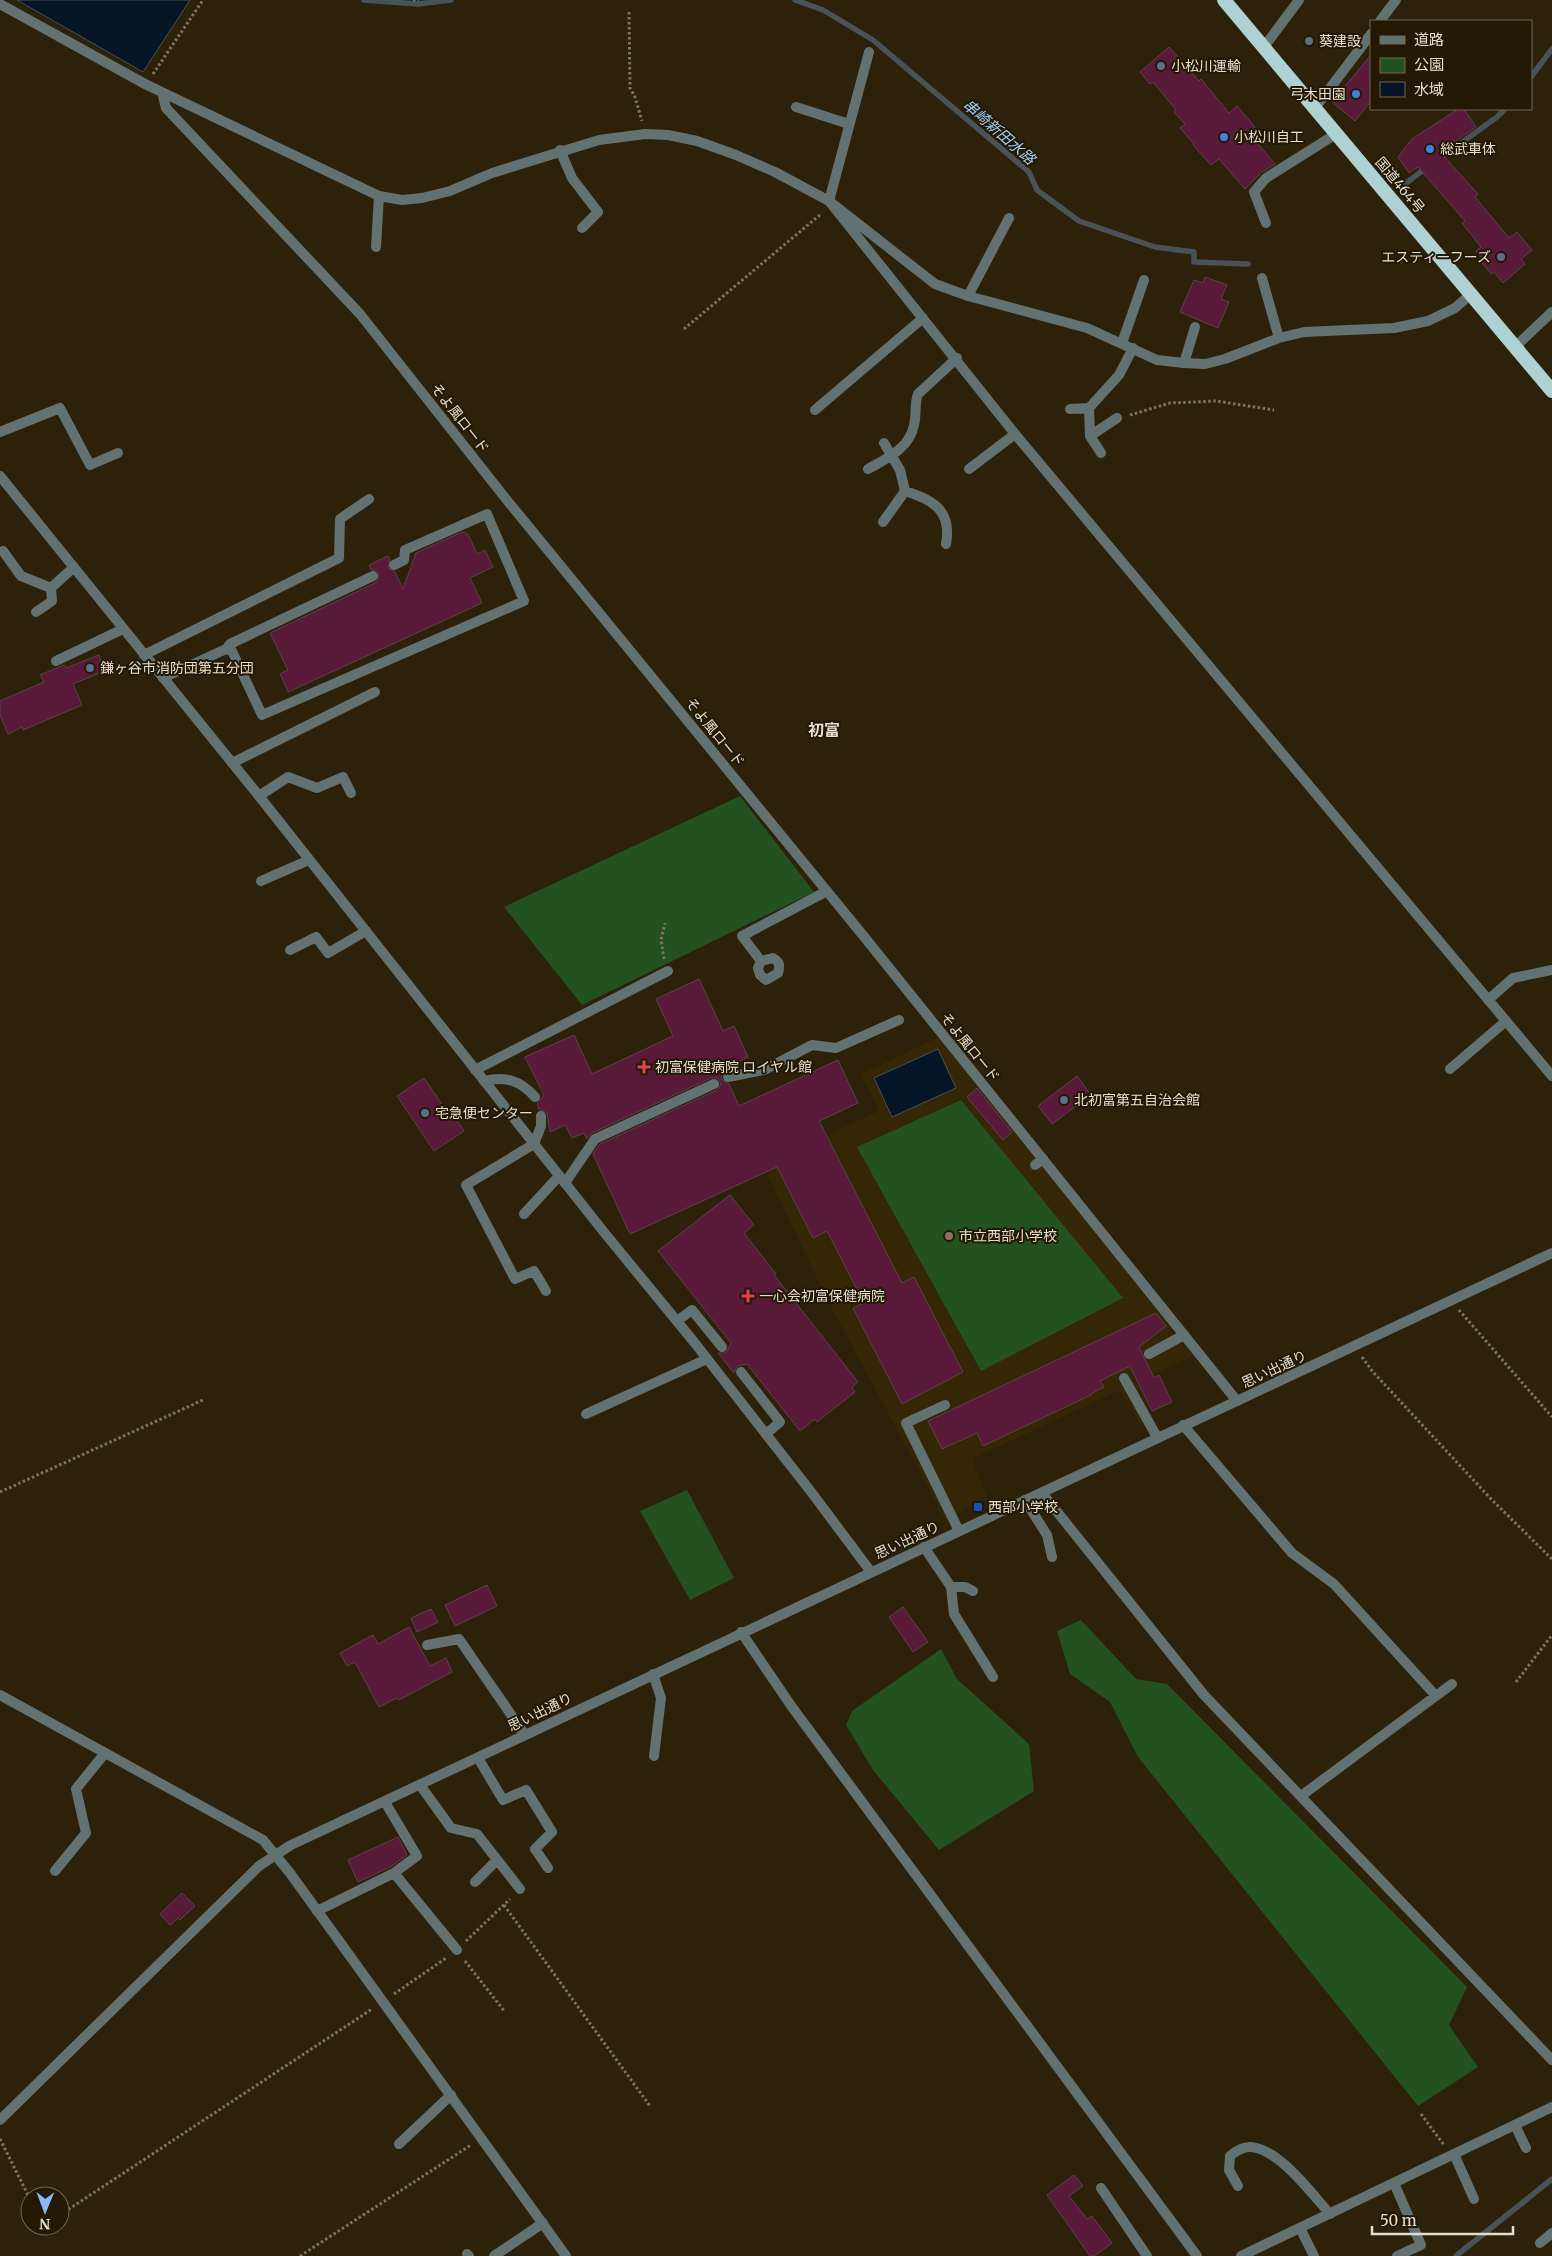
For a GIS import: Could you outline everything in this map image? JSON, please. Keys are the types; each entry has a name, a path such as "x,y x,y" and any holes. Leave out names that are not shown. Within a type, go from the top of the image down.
{"highway":[{"name":"国道464号","path":"1224,0 1552,391"}],"street":[{"path":"1264,47 1299,0"},
{"path":"1381,20 1396,0"},
{"path":"0,4 145,84 379,196 402,200 422,198 450,191 492,173 560,150 599,140 645,134 668,135 697,141 775,172 829,201 935,284 968,296 1087,328 1157,360 1205,364 1225,359 1279,338 1304,332 1394,328 1428,321 1455,308 1471,294"},
{"path":"1315,108 1370,35"},
{"path":"829,201 868,52"},
{"name":"そよ風ロード","path":"162,92 166,108 360,314 506,499 827,891 1039,1162 1237,1401"},
{"path":"796,107 849,124"},
{"path":"1266,222 1254,192 1266,178 1336,134"},
{"path":"560,150 572,178 598,212 582,228"},
{"path":"376,247 379,196"},
{"path":"829,201 862,245 956,358 1015,434 1552,1076"},
{"path":"968,296 1009,218"},
{"path":"1262,278 1279,338"},
{"path":"1122,343 1144,280"},
{"path":"1515,348 1552,312"},
{"path":"815,410 923,318"},
{"path":"1184,363 1195,327"},
{"path":"1101,453 1090,436 1089,408 1119,375 1134,348"},
{"path":"868,469 893,456 900,449 914,426 918,394 956,358"},
{"path":"0,432 60,408 90,465 118,453"},
{"path":"1070,409 1089,408"},
{"path":"1090,436 1117,418"},
{"path":"970,469 1015,434"},
{"path":"883,522 905,491 900,470 884,443"},
{"path":"0,476 259,796 475,1070 677,1321 871,1572"},
{"path":"905,491 929,501 947,520 946,544"},
{"path":"144,655 340,558 340,519 369,499"},
{"path":"226,649 232,650 262,715 524,601 488,514 405,550 404,560 394,565"},
{"path":"3,550 21,576 51,588"},
{"path":"51,588 74,567"},
{"path":"163,678 226,649 230,644 372,576"},
{"path":"36,612 52,601 51,588"},
{"path":"56,661 123,628"},
{"path":"232,763 375,692"},
{"path":"259,796 288,776 317,788 343,777 351,793"},
{"path":"261,880 309,860"},
{"path":"761,961 742,936 827,891"},
{"path":"290,950 316,937 328,953 366,931"},
{"path":"1488,1000 1513,978 1552,970"},
{"path":"475,1070 668,971"},
{"path":"728,1077 764,1070 812,1045 836,1048 899,1020"},
{"path":"1450,1069 1506,1021"},
{"path":"484,1081 495,1078 512,1080 521,1084 534,1096"},
{"path":"524,1214 562,1179 595,1140 714,1084"},
{"path":"541,1116 542,1126 534,1144 466,1185 515,1279 534,1271 546,1291"},
{"name":"思い出通り","path":"0,2120 260,1866 291,1845 741,1632 1042,1493 1157,1437 1552,1253"},
{"path":"677,1321 692,1310 722,1347"},
{"path":"1149,1354 1184,1336"},
{"path":"586,1414 707,1359"},
{"path":"741,1372 780,1422 766,1434"},
{"path":"1124,1378 1157,1437"},
{"path":"945,1405 906,1423 959,1531"},
{"path":"1183,1425 1292,1553 1334,1584 1436,1696"},
{"path":"1042,1493 1204,1695 1552,2060"},
{"path":"1025,1500 1047,1535 1052,1557"},
{"path":"924,1547 952,1587 954,1614 993,1677"},
{"path":"952,1587 965,1587 973,1592"},
{"path":"741,1632 792,1707 1197,2256"},
{"path":"428,1645 459,1639 525,1735"},
{"path":"653,1674 661,1698 654,1756"},
{"path":"1301,1796 1452,1684"},
{"path":"0,1694 263,1840 276,1855 452,2095 566,2256"},
{"path":"55,1871 86,1833 76,1789 105,1753"},
{"path":"478,1758 502,1800 526,1790 552,1832 535,1849 548,1868"},
{"path":"420,1785 451,1828 476,1834 520,1889"},
{"path":"317,1911 394,1873 417,1856 385,1802"},
{"path":"475,1882 497,1860"},
{"path":"394,1873 457,1950"},
{"path":"399,2144 452,2095"},
{"path":"1241,2256 1552,2107"},
{"path":"1515,2125 1526,2148"},
{"path":"1238,2186 1229,2170 1230,2156 1238,2150 1249,2147 1260,2149 1285,2165 1330,2214"},
{"path":"1453,2154 1474,2199"},
{"path":"1394,2183 1421,2245 1397,2256"},
{"path":"1101,2188 1147,2256"},
{"path":"494,2256 543,2223"},
{"path":"1300,2228 1314,2256"},
{"path":"1540,2243 1552,2233"}],"path":[{"path":"145,84 203,0"},
{"path":"412,0 419,0"},
{"path":"629,12 630,88 641,112 645,134"},
{"path":"684,329 825,210 829,201"},
{"path":"1117,418 1170,403 1216,401 1274,410"},
{"path":"665,923 662,948 668,971"},
{"path":"1451,1300 1552,1417"},
{"path":"1354,1346 1373,1372 1492,1500 1552,1559"},
{"path":"0,1492 204,1400"},
{"path":"1516,1682 1552,1635"},
{"path":"504,1905 650,2106"},
{"path":"457,1950 506,2012"},
{"path":"70,2208 384,2002"},
{"path":"1421,2114 1453,2154"},
{"path":"300,2256 482,2138"},
{"path":"0,2139 24,2186"}],"shaded area":[{"name":"市立西部小学校","path":"939,1037 1172,1323 1167,1326 1193,1356 1137,1382 1152,1418 1140,1425 1120,1390 972,1459 987,1496 946,1521 831,1307 762,1164 879,1111 861,1074"}],"green space":[{"path":"740,796 814,892 582,1005 504,907"},
{"path":"961,1100 1123,1298 981,1371 857,1147"},
{"path":"687,1490 734,1578 690,1600 640,1511"},
{"path":"1081,1620 1136,1679 1167,1684 1467,1987 1449,2025 1478,2067 1418,2106 1138,1757 1110,1702 1070,1674 1057,1631"},
{"path":"941,1649 957,1679 1029,1744 1034,1791 939,1850 873,1770 846,1725 852,1711"}],"water":[{"path":"17,0 190,0 143,72"},
{"path":"938,1049 956,1088 892,1117 874,1078"}],"building":[{"path":"1169,47 1199,81 1201,79 1229,113 1237,106 1255,127 1249,133 1275,164 1262,172 1245,189 1219,159 1211,165 1193,145 1180,128 1185,124 1174,112 1176,110 1153,82 1150,84 1140,72"},
{"path":"1370,56 1370,102 1355,121 1332,102"},
{"path":"1456,110 1465,110 1476,127 1440,152 1478,194 1475,197 1509,238 1517,232 1532,250 1521,259 1525,264 1503,283 1494,272 1491,274 1482,263 1484,261 1476,251 1481,247 1462,223 1465,221 1418,167 1409,173 1398,157 1412,139"},
{"path":"1205,277 1227,285 1221,299 1229,302 1218,328 1180,312 1194,280 1203,283"},
{"path":"462,532 468,534 477,554 485,550 493,567 470,578 482,603 288,692 280,674 288,670 270,633 377,582 379,574 376,570 371,570 369,565 388,556 390,560 388,568 395,572 403,589 416,553"},
{"path":"99,655 105,671 73,684 82,705 23,730 22,727 8,734 0,715 0,701 44,682 40,675 64,665 66,668"},
{"path":"699,979 723,1031 734,1026 748,1057 722,1069 721,1079 729,1084 739,1106 838,1060 858,1103 819,1121 902,1283 914,1277 963,1372 902,1404 853,1308 864,1303 827,1231 813,1238 777,1167 630,1234 593,1154 600,1144 717,1090 721,1084 718,1078 711,1078 592,1133 587,1139 584,1133 572,1138 565,1125 550,1132 547,1113 539,1109 537,1104 544,1095 525,1057 574,1035 592,1074 673,1036 656,999"},
{"path":"1077,1076 1091,1095 1052,1124 1038,1106"},
{"path":"424,1078 452,1119 455,1117 464,1131 434,1151 397,1096"},
{"path":"977,1088 1012,1132 1003,1140 967,1097"},
{"path":"730,1195 754,1225 744,1233 776,1274 774,1275 858,1382 852,1387 855,1392 817,1422 815,1419 800,1431 747,1364 737,1366 734,1373 718,1353 726,1353 731,1343 658,1251"},
{"path":"1156,1313 1166,1326 1139,1347 1154,1378 1159,1375 1172,1402 1152,1411 1130,1366 1100,1381 1104,1387 1091,1395 983,1446 977,1433 942,1449 928,1421"},
{"path":"487,1585 497,1606 455,1626 445,1605"},
{"path":"903,1607 928,1642 913,1652 889,1617"},
{"path":"431,1609 438,1622 417,1632 411,1618"},
{"path":"409,1627 430,1666 446,1658 452,1672 399,1700 397,1698 379,1707 355,1662 347,1666 340,1653 373,1635 378,1644"},
{"path":"398,1837 407,1855 392,1866 358,1882 348,1860"},
{"path":"182,1893 195,1906 180,1920 178,1918 170,1925 160,1914"},
{"path":"1074,2175 1083,2186 1069,2196 1087,2219 1092,2216 1112,2243 1094,2256 1090,2256 1047,2195"}],"waterway":[{"name":"串崎新田水路","path":"364,0 418,4 451,0"},
{"name":"串崎新田水路","path":"795,0 823,10 873,40 1029,172 1037,190 1079,221 1155,247 1194,252 1194,262 1248,264"},
{"name":"串崎新田水路","path":"1532,76 1552,49"},
{"name":"串崎新田水路","path":"1439,159 1504,110"},
{"name":"串崎新田水路","path":"1405,184 1427,167"},
{"path":"1456,2256 1552,2179"}],"place":[{"name":"葵建設","path":"1309,41"},
{"name":"小松川運輸","path":"1161,66"},
{"name":"弓木田園","path":"1356,94"},
{"name":"小松川自工","path":"1224,137"},
{"name":"総武車体","path":"1430,149"},
{"name":"エスティーフーズ","path":"1501,257"},
{"name":"鎌ヶ谷市消防団第五分団","path":"90,668"},
{"name":"初富保健病院 ロイヤル館","path":"644,1067"},
{"name":"北初富第五自治会館","path":"1064,1100"},
{"name":"宅急便センター","path":"425,1113"},
{"name":"市立西部小学校","path":"949,1236"},
{"name":"一心会初富保健病院","path":"748,1296"},
{"name":"西部小学校","path":"978,1507"}],"district":[{"name":"初富","path":"824,730"}]}
